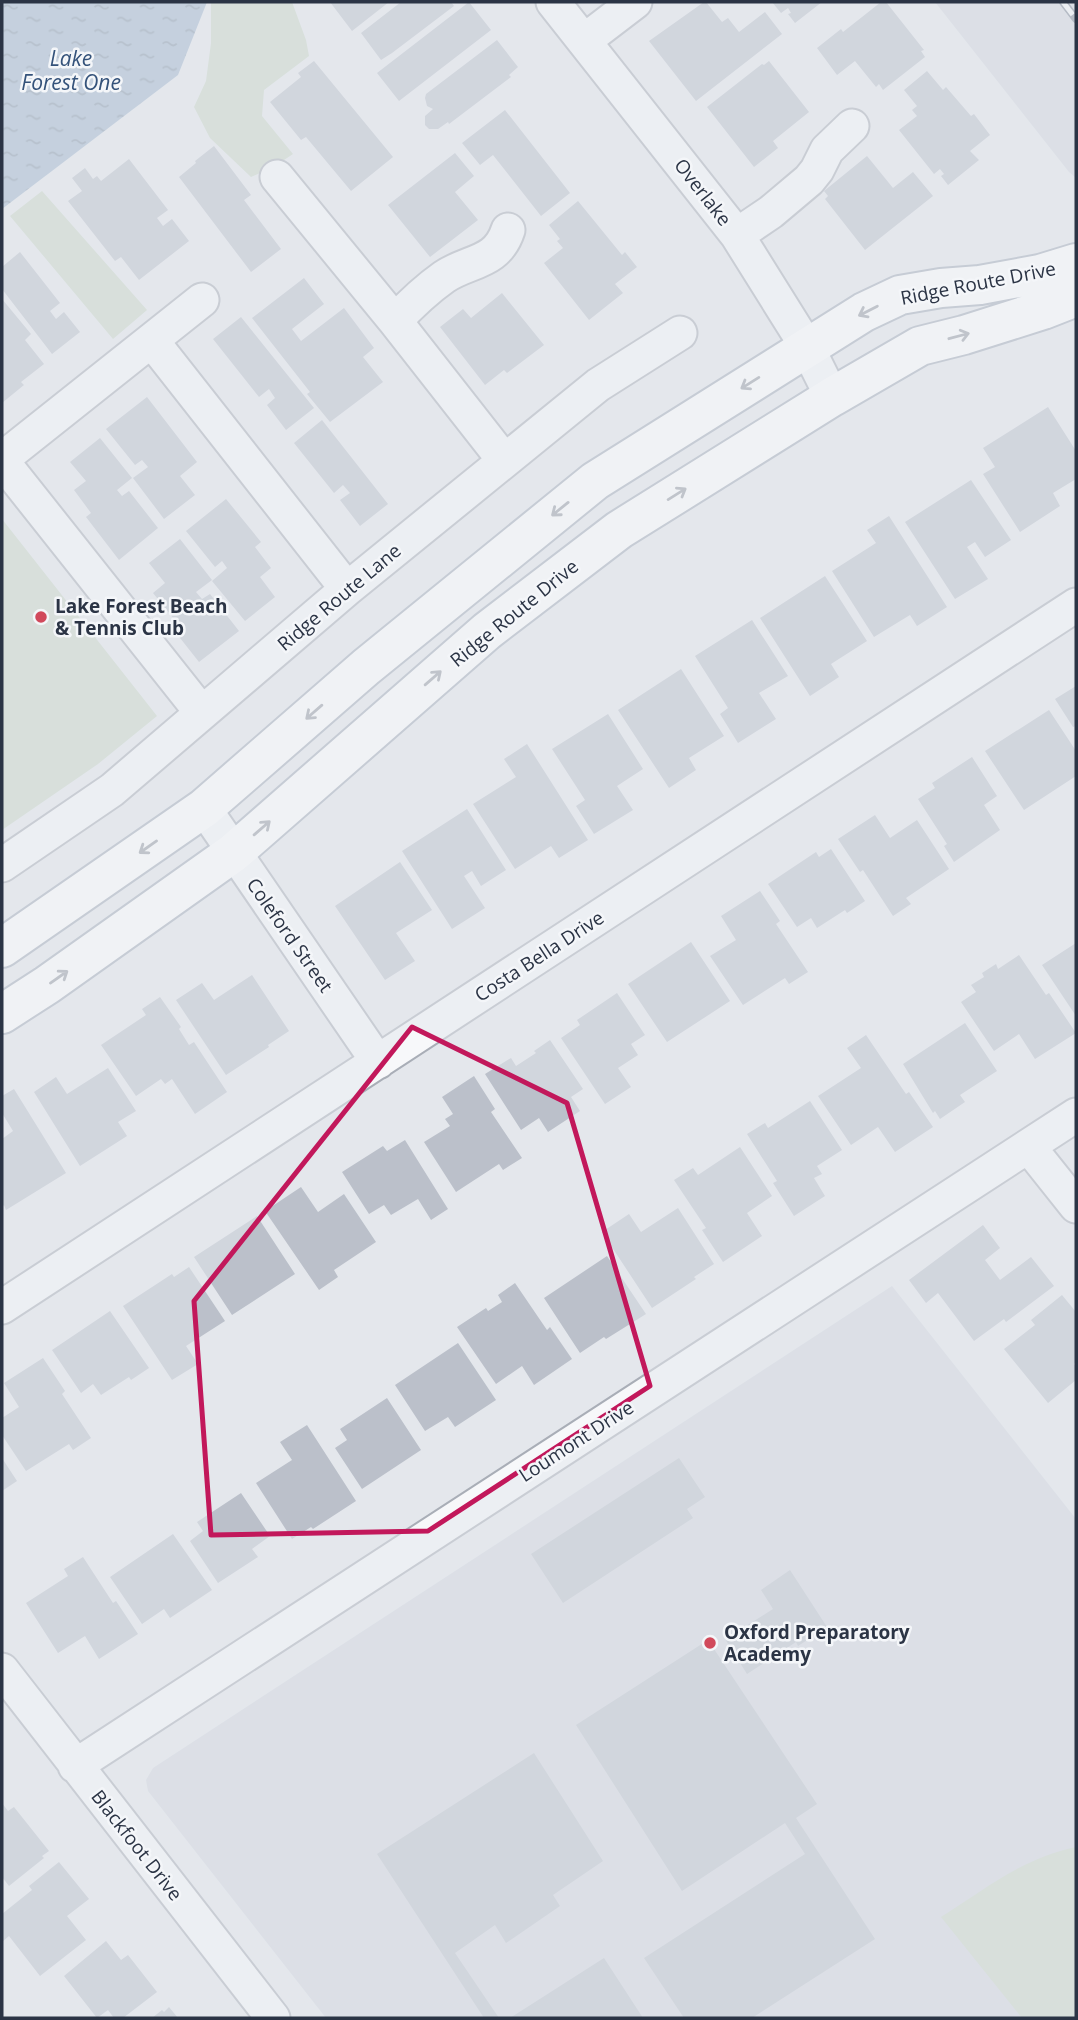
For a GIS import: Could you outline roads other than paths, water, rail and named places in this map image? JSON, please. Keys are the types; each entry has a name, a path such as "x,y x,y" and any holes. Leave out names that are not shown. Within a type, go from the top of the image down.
{"main road":[{"name":"Ridge Route Drive","path":"2,948 204,808 366,667 595,481 807,346 864,312 900,295 980,285 1040,274 1076,263"},
{"name":"Ridge Route Drive","path":"2,1014 233,853 487,631 619,530 889,362 920,346 964,335 1076,297"}],"street":[{"name":"Overlake","path":"553,2 737,235 807,346 832,397"},
{"path":"584,41 635,2"},
{"path":"737,235 771,212 809,180 827,150 852,126"},
{"path":"277,177 504,460"},
{"path":"395,321 446,276 483,260 497,250 505,240 508,230"},
{"path":"202,300 2,460 202,713"},
{"name":"Ridge Route Lane","path":"2,865 112,790 347,589 598,385 680,333"},
{"path":"152,341 347,589"},
{"name":"Costa Bella Drive","path":"2,1307 1076,605"},
{"name":"Coleford Street","path":"204,808 378,1062"},
{"name":"Loumont Drive","path":"75,1766 1076,1115"},
{"path":"1029,1147 1076,1206"},
{"name":"Blackfoot Drive","path":"2,1670 273,2018"}],"water":[{"name":"Lake Forest One","path":"2,2 207,2 178,75 2,209"}],"railway":[{"path":"1063,2 1076,19"}],"place":[{"name":"Lake Forest Beach & Tennis Club","path":"41,617"},
{"name":"Oxford Preparatory Academy","path":"710,1643"}]}
